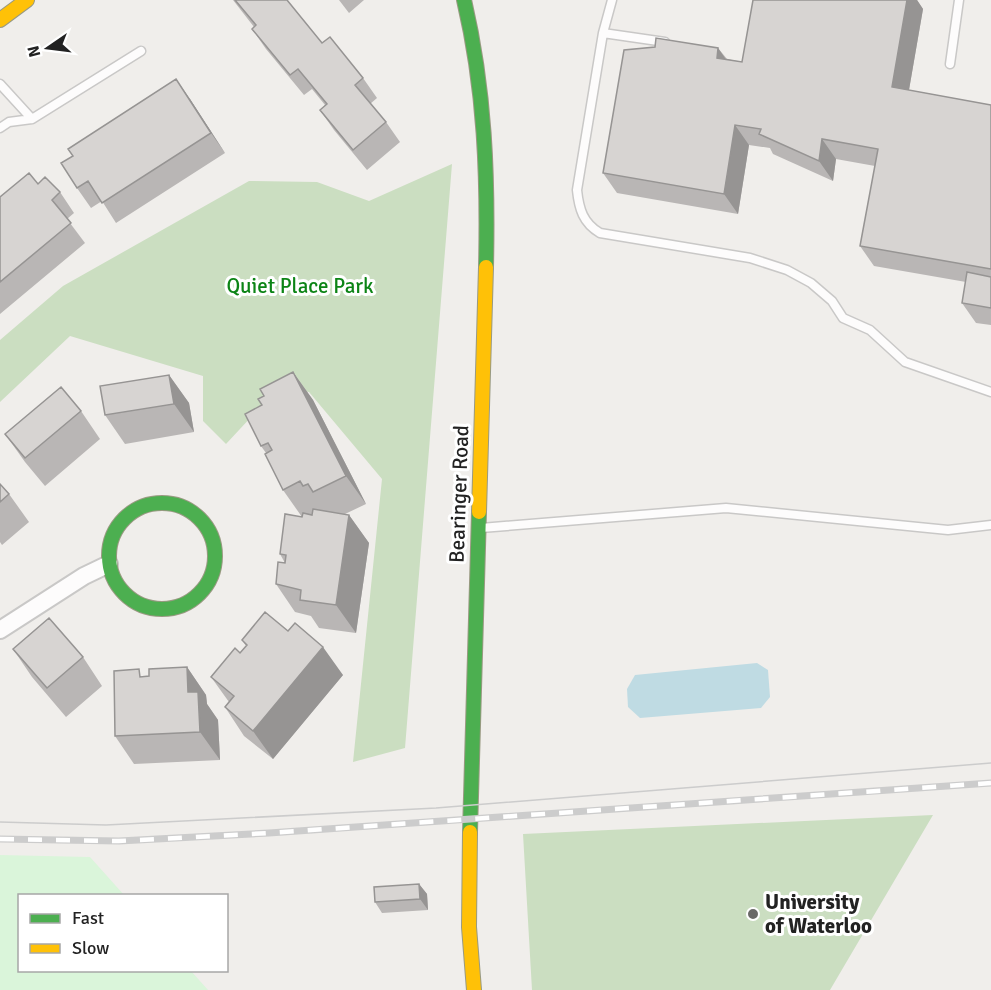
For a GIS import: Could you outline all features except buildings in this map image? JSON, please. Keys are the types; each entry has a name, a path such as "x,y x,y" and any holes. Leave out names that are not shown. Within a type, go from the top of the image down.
{"street":[{"path":"0,20 27,0"},
{"name":"Bearinger Road","path":"464,0 475,39 484,126 487,246 469,950 474,990"},
{"path":"152,503 169,503 185,508 199,518 214,543 214,568 208,583 198,596 169,609 146,607 125,594 114,581 109,564 109,548 114,532 123,519 136,509 152,503"},
{"path":"0,630 84,576 109,564"}],"lane":[{"path":"612,0 603,33 577,190 579,208 589,226 600,233 750,258 787,270 811,283 832,301 843,318 870,330 905,362 991,392"},
{"path":"950,64 959,0"},
{"path":"603,33 678,44"},
{"path":"0,128 9,122 32,119 141,51"},
{"path":"0,84 32,119"},
{"path":"479,528 726,508 948,530 991,525"}],"green space":[{"name":"Quiet Place Park","path":"452,164 405,748 353,762 382,479 309,392 278,388 226,444 203,421 203,376 70,336 0,402 0,340 63,286 249,181 317,182 369,201"},
{"name":"University of Waterloo","path":"933,815 830,990 532,990 523,834"},
{"path":"0,855 90,857 123,894 18,894 18,972 192,972 208,990 0,990"}],"water":[{"path":"757,663 768,670 770,697 761,708 640,718 628,707 627,689 635,675"}],"tram line":[{"path":"0,822 106,825 436,808 991,763"}],"railway":[{"path":"0,839 119,841 269,833 991,783"}],"traffic: fast":[{"path":"464,0 477,67 484,133 486,267"},
{"path":"162,503 182,507 200,518 211,536 215,556 211,576 200,594 182,605 162,609 142,605 124,594 113,576 109,556 113,536 124,518 142,507 162,503"},
{"path":"470,832 479,512"}],"traffic: slow":[{"path":"0,20 27,0"},
{"path":"479,512 486,267"},
{"path":"470,832 469,927 474,990"}],"place":[{"name":"University of Waterloo","path":"753,914"}]}
